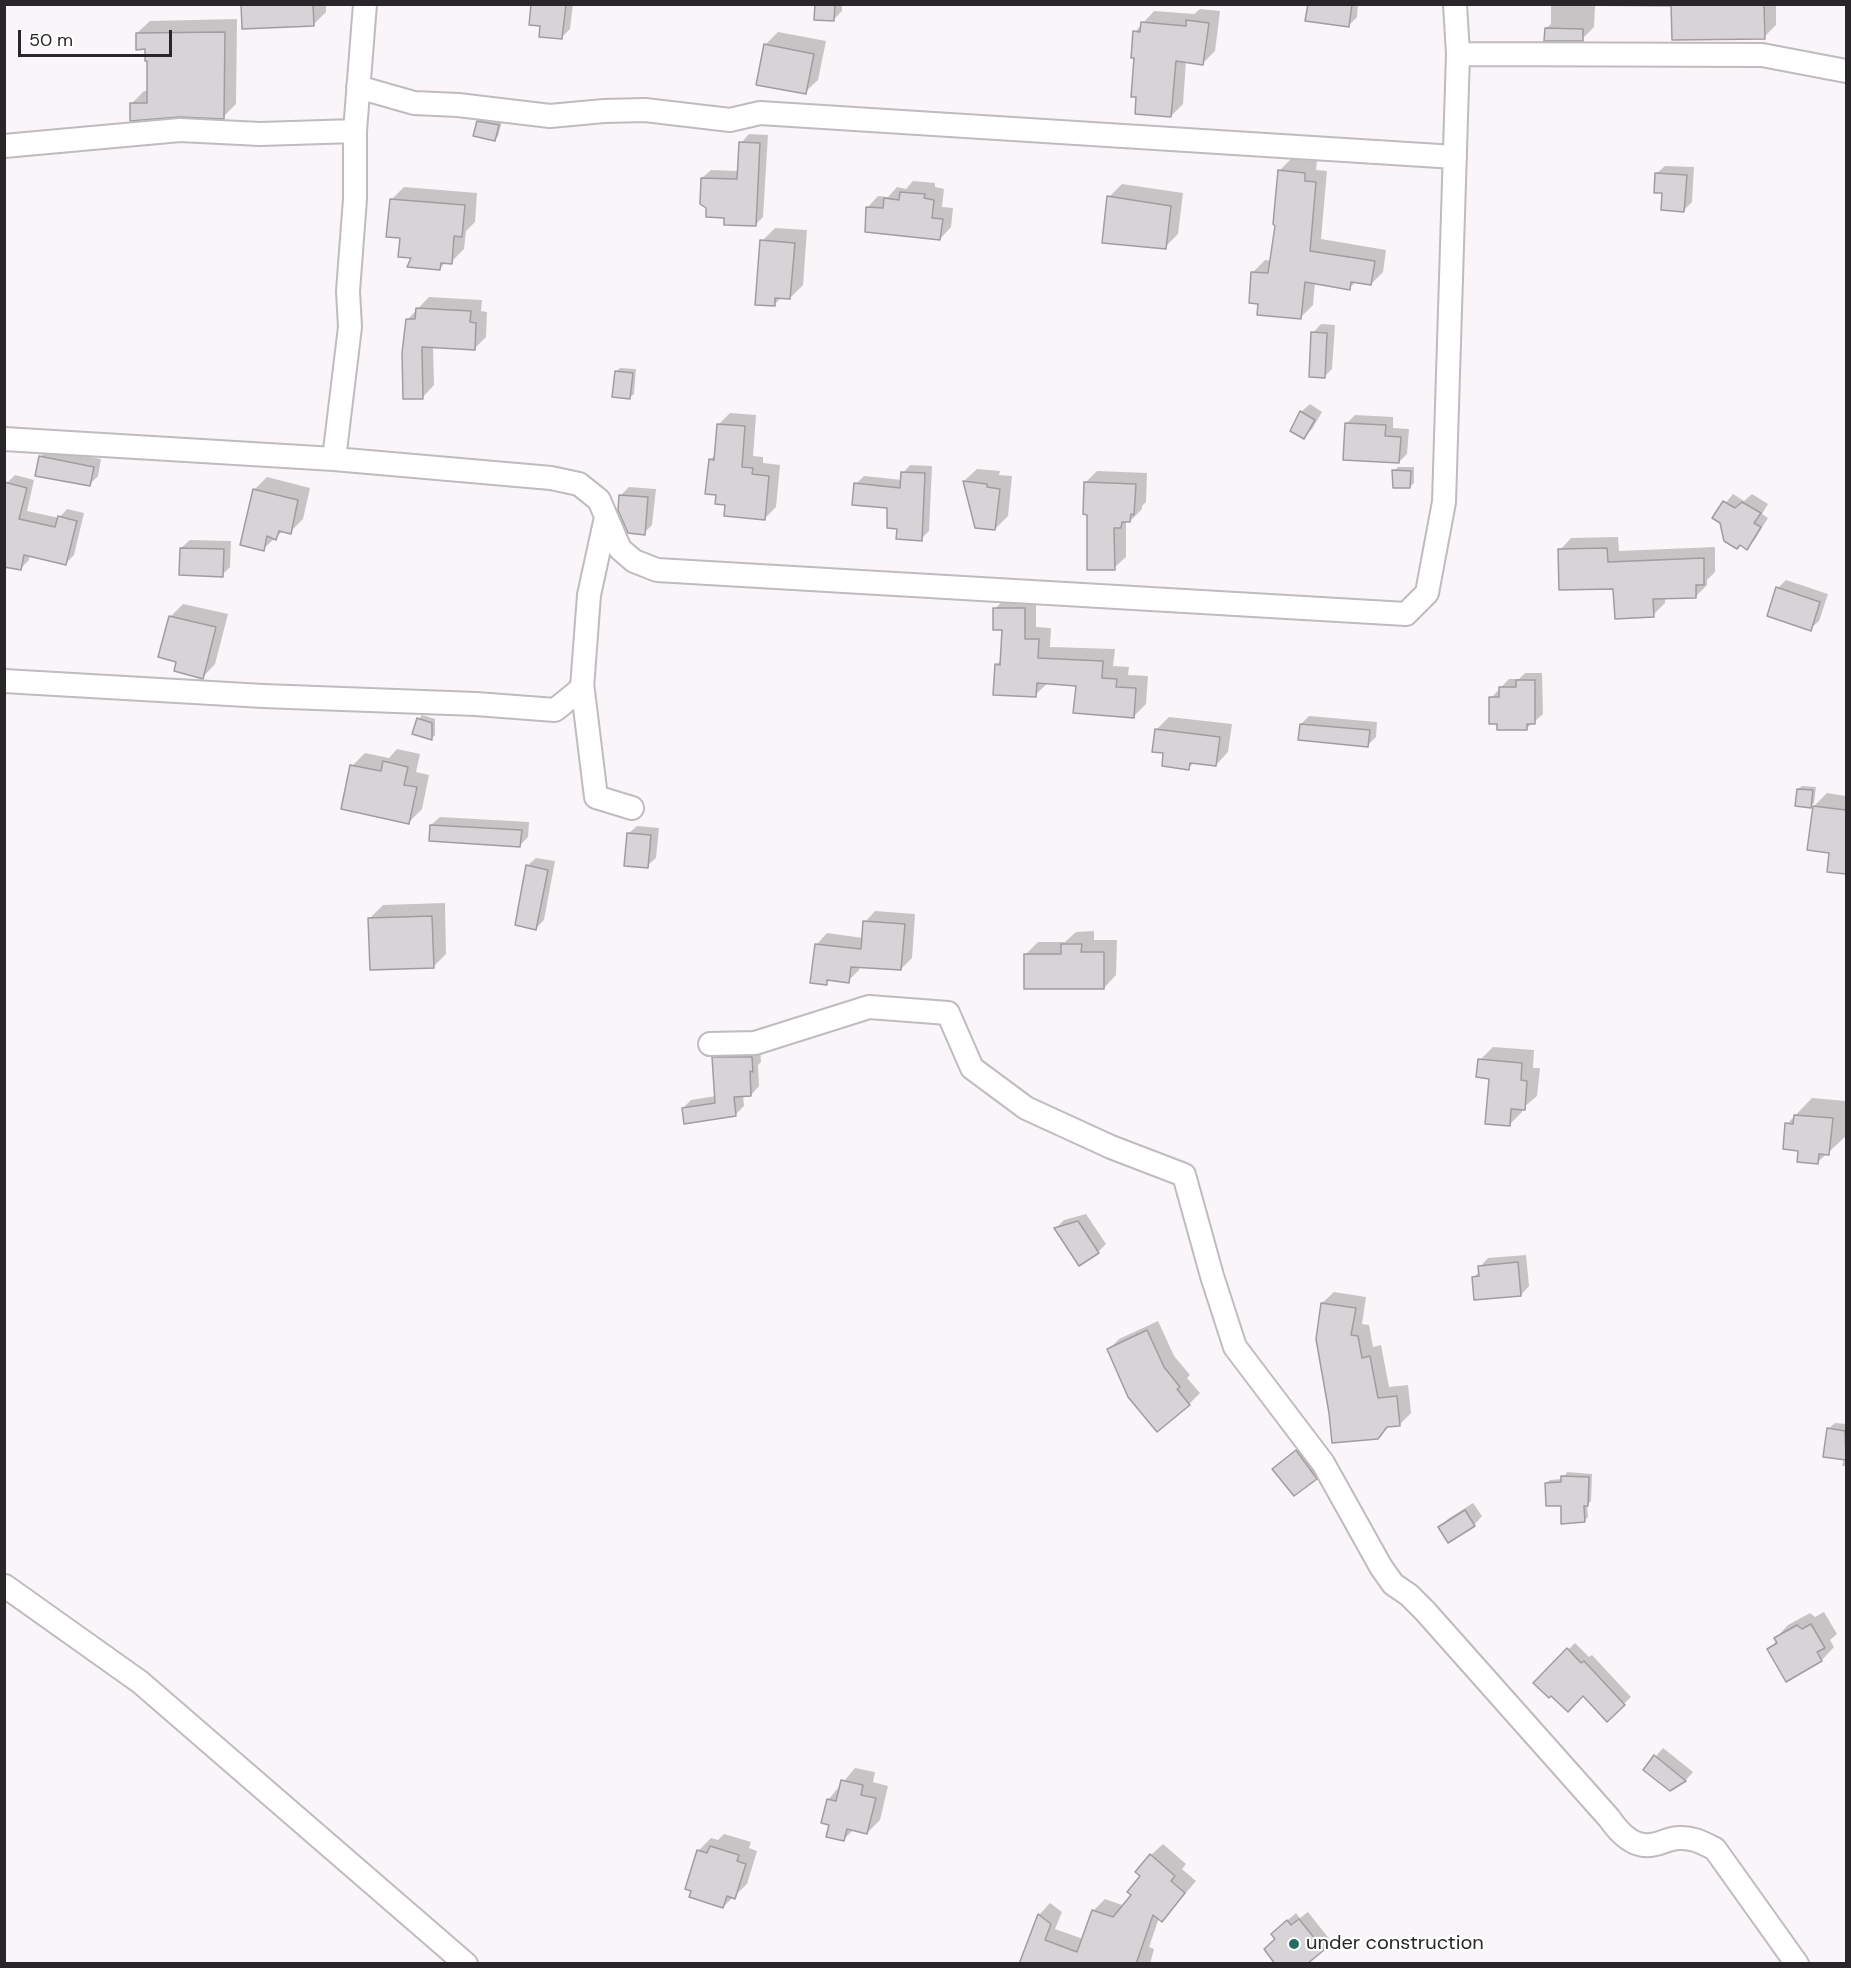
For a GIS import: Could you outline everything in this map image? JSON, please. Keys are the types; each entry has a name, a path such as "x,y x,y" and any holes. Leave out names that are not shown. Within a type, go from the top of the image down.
{"street":[{"path":"334,459 350,327 348,291 355,199 355,131 365,4"},
{"path":"4,439 334,459 551,478 579,484 599,500 620,549 634,561 657,570 1406,614 1427,593 1444,502 1458,54 1455,4"},
{"path":"1458,54 1762,55 1846,71"},
{"path":"358,87 414,104 458,105 550,116 604,111 645,111 730,120 760,113 1455,157"},
{"path":"4,146 180,130 260,134 355,131"},
{"path":"4,681 555,710 582,688 589,595 606,517"},
{"path":"582,682 596,797 632,808"},
{"path":"711,1044 755,1043 869,1007 948,1013 972,1068 1026,1108 1111,1147 1184,1175 1212,1276 1235,1347 1323,1463 1381,1567 1393,1584 1409,1595 1425,1611 1609,1818 1620,1834 1638,1844 1652,1845 1677,1838 1695,1839 1716,1849 1797,1964"},
{"path":"5,1586 140,1682 466,1964"}],"building":[{"path":"241,4 313,4 314,26 242,29"},
{"path":"531,4 566,4 562,39 539,37 540,26 529,25"},
{"path":"815,4 835,4 834,21 814,20"},
{"path":"1308,4 1352,4 1349,27 1305,21"},
{"path":"1671,4 1764,4 1765,39 1672,40"},
{"path":"1186,20 1209,23 1203,65 1176,61 1171,117 1135,114 1136,97 1131,97 1134,58 1131,58 1133,31 1140,32 1141,22 1186,26"},
{"path":"1545,28 1583,29 1583,41 1544,41"},
{"path":"225,32 224,119 179,117 130,121 130,103 147,103 147,61 145,61 145,49 136,50 136,33"},
{"path":"764,44 814,54 806,94 756,85"},
{"path":"477,121 499,125 495,141 473,136"},
{"path":"739,142 760,143 756,226 724,225 724,218 706,217 706,208 700,204 701,178 737,179"},
{"path":"1278,170 1305,173 1305,181 1316,182 1310,251 1375,261 1371,285 1351,282 1350,290 1305,282 1301,319 1257,315 1258,304 1249,303 1251,272 1268,273 1275,226 1273,224"},
{"path":"1655,173 1687,175 1684,212 1661,210 1662,193 1654,193"},
{"path":"900,192 925,194 924,198 934,200 932,218 943,219 940,240 865,232 866,207 883,208 884,198 899,200"},
{"path":"1107,196 1171,206 1166,249 1102,243"},
{"path":"390,199 465,205 462,237 454,236 452,264 441,263 440,270 407,267 411,258 398,257 400,238 386,237"},
{"path":"760,240 795,243 790,299 775,298 775,306 755,305"},
{"path":"416,308 471,311 470,322 476,323 475,350 422,347 423,399 403,399 402,353 406,319 415,319"},
{"path":"1311,332 1327,333 1325,378 1309,377"},
{"path":"615,371 633,373 630,399 612,397"},
{"path":"1300,411 1315,420 1304,439 1290,431"},
{"path":"1345,423 1386,425 1385,436 1401,437 1399,463 1343,460"},
{"path":"717,424 745,426 742,467 753,468 752,474 769,476 765,520 724,516 725,505 715,504 716,495 705,494 709,459 714,460"},
{"path":"39,456 94,467 90,486 35,476"},
{"path":"1392,470 1411,471 1410,488 1393,488"},
{"path":"901,472 925,473 922,541 896,539 897,529 887,528 887,508 852,505 854,483 900,488"},
{"path":"963,481 987,484 987,487 1000,489 995,530 975,528"},
{"path":"4,482 27,488 19,519 55,527 58,516 77,521 66,565 24,555 21,570 4,567"},
{"path":"1084,482 1136,484 1134,515 1131,514 1130,522 1122,522 1121,528 1114,528 1115,570 1087,570 1087,515 1083,514"},
{"path":"253,489 298,500 291,534 279,531 276,540 267,536 264,551 240,545"},
{"path":"619,495 648,497 645,535 628,533 618,510"},
{"path":"1723,501 1735,508 1742,502 1761,513 1754,523 1761,527 1747,550 1740,545 1737,549 1724,541 1720,523 1712,518"},
{"path":"180,548 224,549 223,577 179,575"},
{"path":"1607,548 1608,562 1704,558 1704,585 1696,585 1696,598 1653,599 1654,617 1615,619 1613,589 1559,590 1558,549"},
{"path":"1776,587 1820,602 1811,631 1767,616"},
{"path":"993,608 1025,608 1025,639 1039,639 1038,658 1103,661 1102,678 1117,679 1116,687 1136,688 1134,718 1073,713 1076,686 1037,683 1036,697 993,695 995,664 1000,665 1002,630 993,630"},
{"path":"169,616 216,627 203,679 174,671 176,662 158,657"},
{"path":"1516,680 1535,680 1535,724 1527,724 1527,730 1497,730 1497,724 1489,724 1489,697 1499,697 1499,687 1516,687"},
{"path":"417,718 432,723 432,740 412,734"},
{"path":"1300,724 1370,730 1368,747 1298,740"},
{"path":"1155,729 1220,737 1216,766 1190,763 1189,770 1162,766 1163,753 1152,752"},
{"path":"383,761 408,767 404,785 417,787 409,824 341,809 350,765 381,771"},
{"path":"1797,789 1813,790 1811,808 1795,806"},
{"path":"1813,806 1846,810 1846,874 1827,872 1829,853 1807,850"},
{"path":"430,825 522,830 520,847 429,841"},
{"path":"627,833 651,835 648,868 624,866"},
{"path":"526,865 548,870 536,930 515,925"},
{"path":"432,916 434,968 370,970 368,918"},
{"path":"863,921 905,924 901,970 851,967 849,983 827,980 827,985 810,983 815,944 861,949"},
{"path":"1061,944 1082,944 1081,952 1104,952 1104,989 1024,989 1024,954 1061,954"},
{"path":"712,1057 752,1057 751,1096 734,1097 736,1116 684,1124 682,1108 715,1103"},
{"path":"1478,1059 1522,1063 1521,1080 1527,1081 1525,1110 1511,1109 1510,1126 1485,1124 1489,1079 1476,1077"},
{"path":"1794,1115 1833,1118 1829,1155 1819,1154 1818,1164 1797,1162 1798,1151 1783,1149 1785,1123 1793,1124"},
{"path":"1078,1221 1099,1253 1079,1266 1054,1228"},
{"path":"1518,1262 1521,1296 1474,1300 1472,1277 1479,1276 1478,1266"},
{"path":"1321,1303 1356,1308 1351,1335 1358,1336 1362,1358 1370,1356 1378,1398 1397,1396 1400,1426 1387,1427 1378,1439 1332,1443 1316,1339"},
{"path":"1147,1330 1164,1367 1180,1387 1177,1389 1190,1405 1157,1432 1128,1397 1107,1349"},
{"path":"1827,1428 1845,1431 1846,1460 1823,1457"},
{"path":"1296,1450 1317,1479 1294,1496 1272,1469"},
{"path":"1561,1476 1589,1477 1588,1506 1584,1506 1585,1522 1561,1524 1561,1506 1546,1506 1545,1483 1561,1482"},
{"path":"1465,1510 1475,1526 1448,1543 1438,1527"},
{"path":"1811,1624 1825,1648 1817,1652 1822,1661 1786,1682 1767,1649 1777,1643 1774,1638 1797,1625 1802,1629"},
{"path":"1567,1648 1581,1663 1584,1661 1625,1705 1607,1722 1583,1696 1568,1712 1533,1683"},
{"path":"1654,1755 1686,1781 1670,1791 1643,1770"},
{"path":"841,1780 863,1785 861,1795 876,1798 867,1834 847,1829 844,1841 826,1837 829,1825 821,1823 827,1799 836,1801"},
{"path":"710,1846 739,1855 737,1861 746,1864 735,1899 727,1896 723,1908 689,1897 691,1891 685,1889 697,1850 707,1853"},
{"path":"1150,1854 1175,1876 1171,1881 1185,1893 1162,1922 1153,1915 1136,1964 1019,1964 1038,1914 1051,1924 1045,1940 1077,1952 1092,1910 1113,1917 1131,1895 1127,1892 1140,1876 1135,1872"},
{"name":"under construction","path":"1299,1919 1324,1950 1307,1964 1275,1964 1264,1949 1275,1939 1271,1934 1287,1920 1291,1925"}],"place":[{"name":"under construction","path":"1294,1944"}]}
